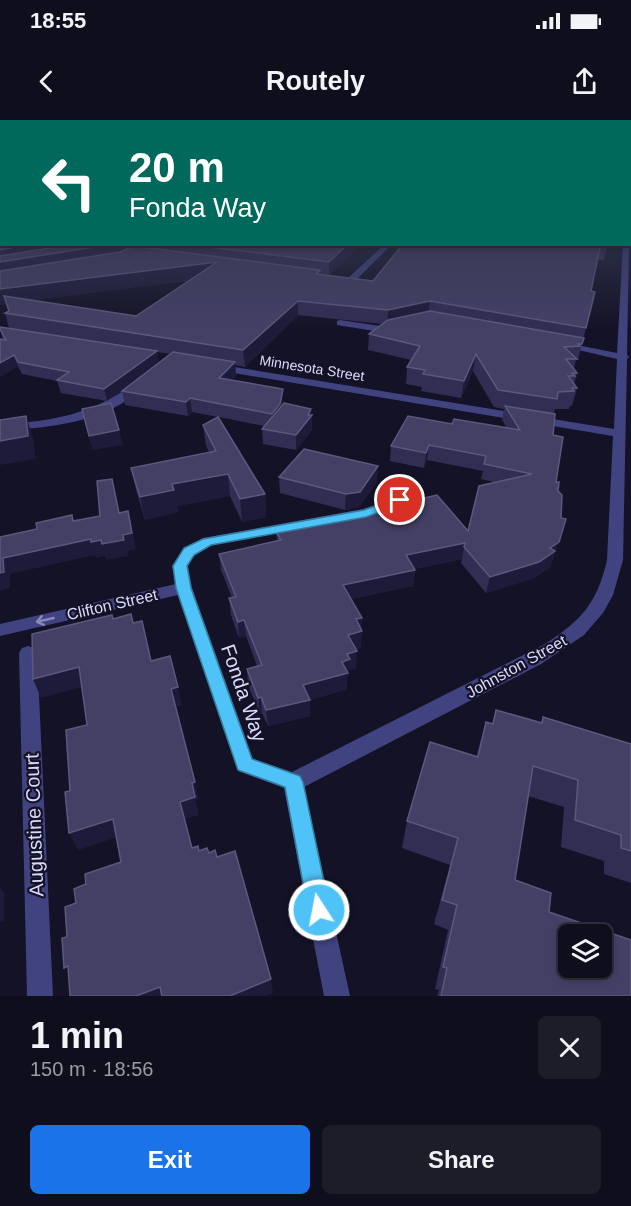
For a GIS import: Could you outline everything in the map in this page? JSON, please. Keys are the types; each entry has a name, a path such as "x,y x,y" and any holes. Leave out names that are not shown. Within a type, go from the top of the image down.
{"street":[{"path":"126,249 146,256"},
{"path":"136,254 142,249"},
{"path":"326,280 348,283 384,249"},
{"name":"Johnston Street","path":"293,782 535,659 570,637 595,613 610,588 615,560 624,357 626,249"},
{"path":"340,323 387,330 405,326"},
{"path":"546,341 624,357"},
{"name":"Minnesota Street","path":"207,366 619,434"},
{"path":"0,428 55,424 88,417 113,405 146,379"},
{"path":"184,588 180,566 189,552 208,542 366,513 400,500"},
{"name":"Fonda Way","path":"184,588 245,765 293,782"},
{"name":"Clifton Street","path":"0,630 184,588"},
{"name":"Augustine Court","path":"28,653 40,996"},
{"path":"293,782 337,996"}],"building":[{"path":"44,249 82,249 0,262 0,256"},
{"path":"127,249 156,249 320,270 316,274 373,281 399,249 600,249 591,291 595,292 586,328 430,301 388,310 298,301 243,350 5,313 9,311 4,296 136,316 217,262 0,289 0,271 120,252"},
{"path":"225,249 343,249 329,262"},
{"path":"430,311 584,338 582,344 578,344 580,346 564,347 577,359 566,359 577,373 572,373 575,376 568,376 577,388 572,388 574,391 558,392 557,399 498,390 476,354 464,381 423,374 425,370 407,367 420,346 369,334 388,320"},
{"path":"0,327 157,351 104,389 57,380 69,372 18,362 14,355 0,363 0,339 6,340"},
{"path":"173,352 235,362 219,378 283,389 280,404 272,414 190,398 186,402 122,391"},
{"path":"111,403 119,430 89,436 82,409"},
{"path":"284,403 311,409 308,415 312,415 296,435 262,429"},
{"path":"505,406 555,414 553,435 563,437 556,482 559,482 558,491 562,495 561,518 566,519 559,542 550,548 555,551 539,562 490,577 464,547 465,543 406,555 415,570 343,585 362,618 356,619 362,631 348,635 357,651 347,654 350,659 342,662 348,673 303,685 310,700 266,710 261,697 258,698 247,669 262,665 244,620 238,622 229,598 236,597 219,554 281,540 276,532 437,495 468,531 479,486 532,474 484,464 486,456 429,445 426,453 391,446 408,416 452,424 454,419 520,430"},
{"path":"26,416 28,436 0,441 0,420"},
{"path":"218,417 265,494 240,499 228,474 172,484 174,490 140,497 131,468 216,451 203,425"},
{"path":"304,449 378,466 360,492 346,494 279,477"},
{"path":"112,479 119,513 128,511 132,533 123,535 124,540 102,544 101,540 91,542 91,539 3,558 4,572 0,573 0,537 37,529 36,523 72,515 73,521 100,516 97,481"},
{"path":"131,614 133,623 142,621 151,661 170,656 178,687 171,689 195,782 192,783 195,797 180,802 192,848 198,846 199,851 207,848 209,853 215,850 217,857 235,851 271,979 230,996 162,996 160,987 136,996 70,996 68,966 64,968 62,938 67,937 65,907 76,903 74,889 86,884 85,874 121,862 113,819 69,833 65,792 70,791 66,730 87,725 79,667 33,679 32,634 112,615 113,619"},
{"path":"496,710 542,723 543,717 631,744 631,851 621,848 621,835 575,820 578,780 533,766 515,880 551,893 549,912 584,924 558,924 558,978 612,978 612,934 631,940 631,996 441,996 447,968 443,967 457,905 442,900 458,838 407,821 430,742 478,757 486,722 493,724"}],"route":[{"path":"319,910 293,782 245,765 184,588 180,566 189,552 208,542 366,513 400,500"}]}
